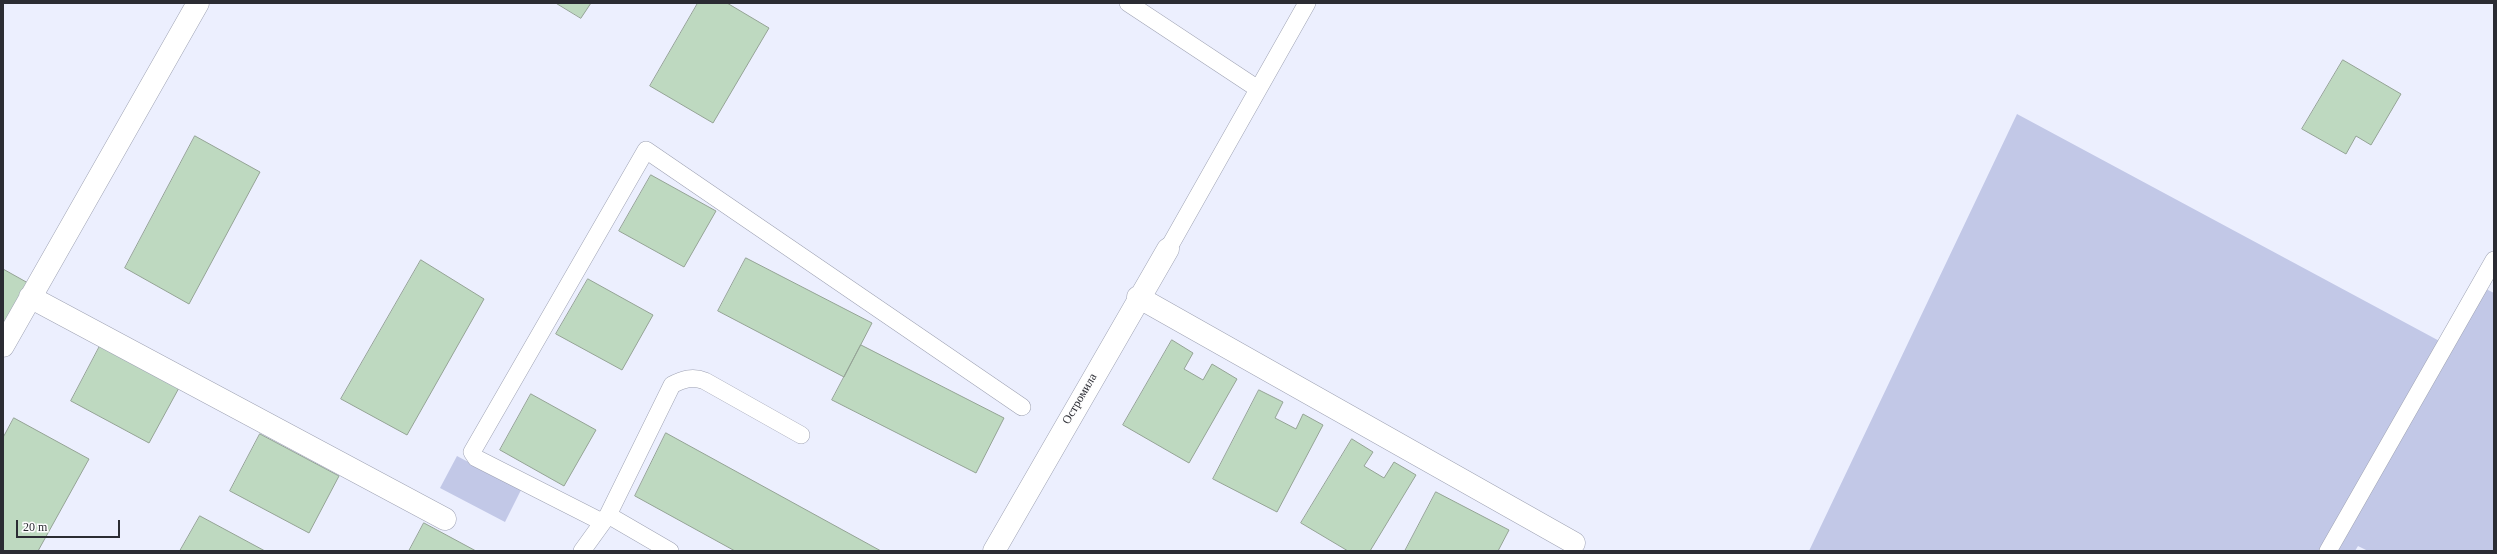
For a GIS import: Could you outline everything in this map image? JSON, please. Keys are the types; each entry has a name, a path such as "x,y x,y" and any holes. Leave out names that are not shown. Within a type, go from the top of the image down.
{"street":[{"path":"3,346 198,3"},
{"name":"Остромила","path":"994,551 1138,297 1168,249"},
{"path":"30,297 445,519"},
{"path":"1138,297 1574,543"}],"lane":[{"path":"1128,3 1258,89"},
{"path":"1168,249 1307,3"},
{"path":"670,551 476,458 472,452 646,150 1022,407"},
{"path":"2328,551 2494,260"},
{"path":"582,551 605,519 672,385 682,380 699,378 801,436"}],"shaded area":[{"path":"2017,114 2445,344 2478,285 2494,293 2494,551 2368,551 2358,546 2355,551 1809,551"},
{"path":"457,456 521,490 505,522 440,488"}],"building":[{"path":"556,3 591,3 581,18"},
{"path":"698,3 727,3 769,28 713,123 650,86"},
{"path":"2343,60 2401,94 2371,145 2356,136 2346,154 2302,129"},
{"path":"195,136 260,172 189,304 125,268"},
{"path":"651,175 716,211 684,267 619,231"},
{"path":"746,258 872,323 844,377 718,311"},
{"path":"421,260 484,299 407,435 341,399"},
{"path":"3,269 28,283 3,329"},
{"path":"588,279 653,315 622,370 556,334"},
{"path":"1172,340 1193,353 1184,369 1203,380 1212,364 1237,379 1189,463 1123,425"},
{"path":"101,344 180,386 149,443 71,401"},
{"path":"861,345 1004,418 976,473 832,400"},
{"path":"1259,390 1283,402 1275,418 1296,429 1303,414 1323,425 1277,512 1213,479"},
{"path":"531,394 596,430 564,486 500,450"},
{"path":"14,418 89,459 38,551 3,551 3,438"},
{"path":"666,433 881,551 735,551 635,496"},
{"path":"260,434 339,476 309,533 230,491"},
{"path":"1352,439 1373,452 1364,466 1384,478 1394,462 1416,475 1370,551 1348,551 1301,523"},
{"path":"1436,492 1509,530 1498,551 1405,551"},
{"path":"200,516 265,551 180,551"},
{"path":"424,523 476,551 409,551"}]}
